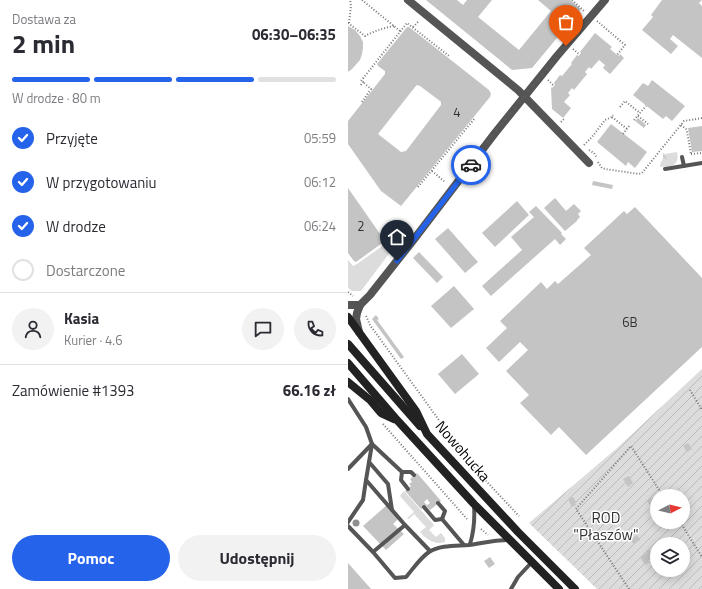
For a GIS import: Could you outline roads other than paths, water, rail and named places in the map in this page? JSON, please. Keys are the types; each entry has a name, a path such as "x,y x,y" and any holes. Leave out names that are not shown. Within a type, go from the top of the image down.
{"main road":[{"name":"Nowohucka","path":"348,317 416,411 427,434 518,532 575,589"},
{"path":"348,344 427,434"},
{"path":"348,363 397,420"},
{"name":"Nowohucka","path":"348,382 370,400 381,413 397,420 474,504 559,589"}],"street":[{"path":"408,0 524,96 589,163"},
{"path":"359,333 356,319 357,313 362,309 366,300 494,133 605,0"},
{"path":"348,305 362,309"}],"lane":[{"path":"684,156 684,166"},
{"path":"665,169 702,163"},
{"path":"348,399 366,427 372,444 402,472 411,472 414,475"},
{"path":"348,522 363,500 372,444"},
{"path":"348,469 372,444"},
{"path":"369,462 388,484 392,511"},
{"path":"402,472 401,480 408,489"},
{"path":"366,480 392,511 430,551"},
{"path":"438,503 445,511 442,519"},
{"path":"470,544 475,525 474,504"},
{"path":"424,507 435,520 442,519"},
{"path":"442,519 464,545"},
{"path":"373,552 405,525"},
{"path":"348,526 395,578 406,577 430,551 441,547 509,540"},
{"path":"511,589 518,577 532,562"}],"park label":[{"name":"ROD \"Płaszów\"","path":"606,526"}]}
